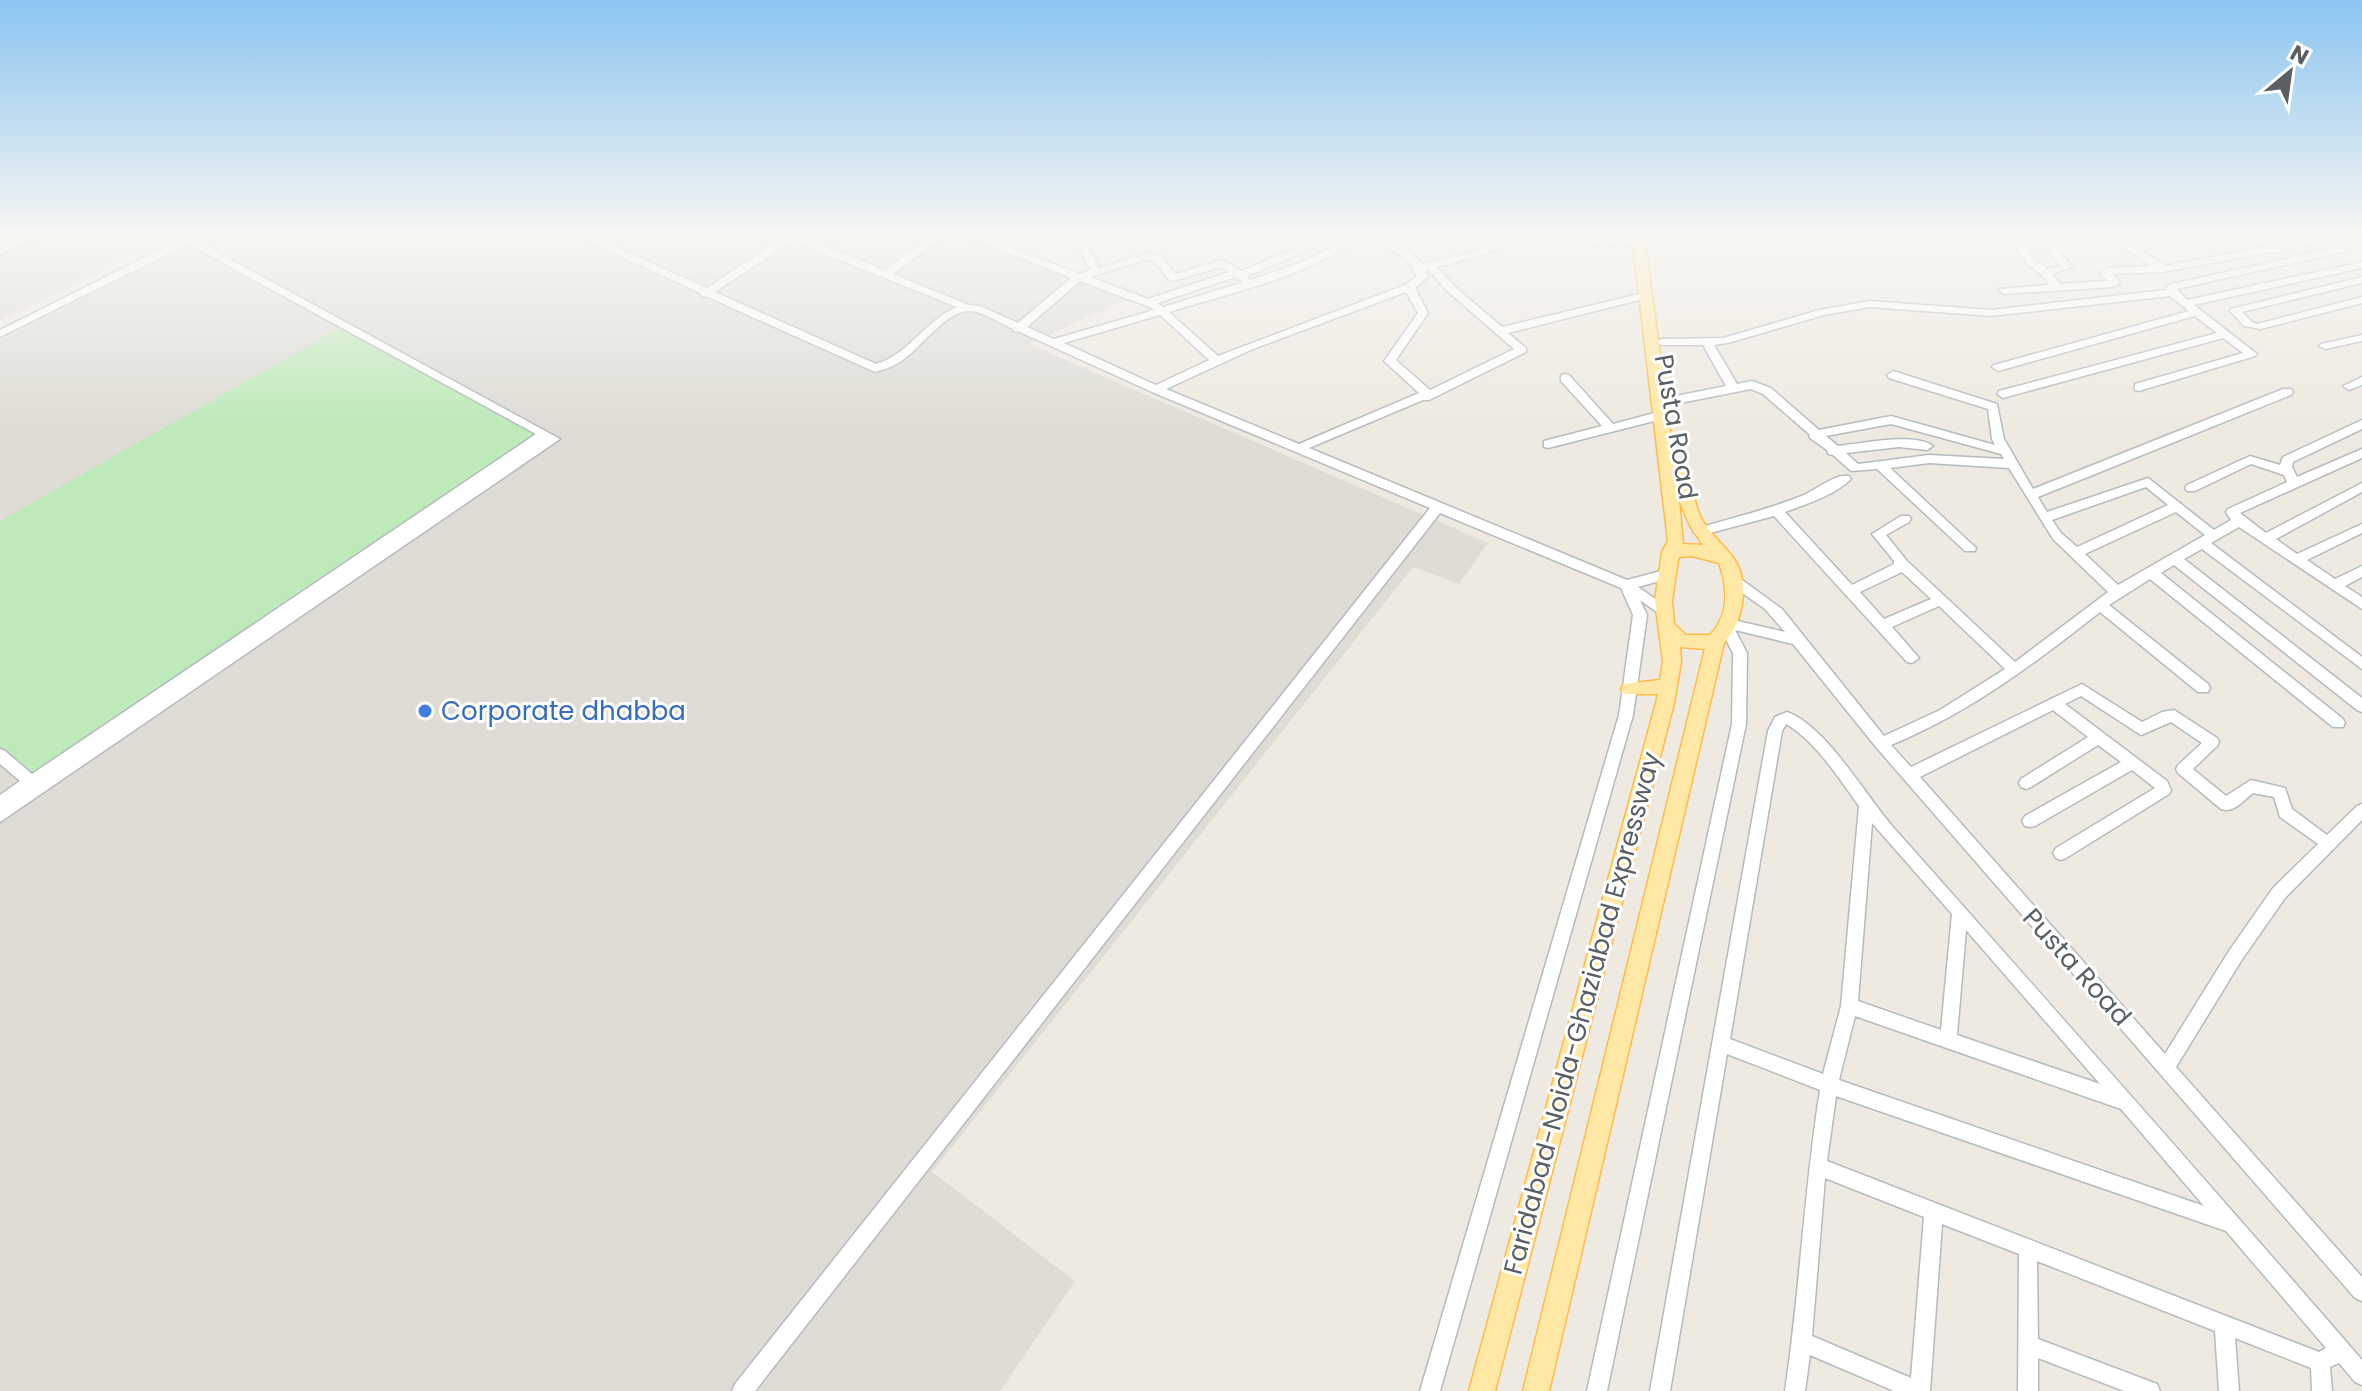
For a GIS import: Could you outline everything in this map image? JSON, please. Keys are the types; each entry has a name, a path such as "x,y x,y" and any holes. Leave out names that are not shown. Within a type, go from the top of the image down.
{"main road":[{"name":"Pusta Road","path":"1648,300 1664,405 1683,486 1699,532 1726,559"},
{"name":"Pusta Road","path":"1653,300 1661,342 1674,513"},
{"name":"Faridabad-Noida-Ghaziabad Expressway","path":"1482,1391 1668,686 1672,662 1670,634 1665,624 1665,575 1676,541 1674,513"},
{"path":"1670,552 1687,548 1709,550 1726,559"},
{"name":"Faridabad-Noida-Ghaziabad Expressway","path":"1536,1391 1724,631 1733,580 1726,559"},
{"path":"1670,634 1687,643 1724,631"},
{"path":"1630,689 1668,686"}],"street":[{"path":"0,326 55,300"},
{"path":"0,334 66,300"},
{"path":"0,816 35,786 549,437 301,300"},
{"path":"719,300 875,368 885,367 952,312 964,306"},
{"path":"950,300 976,308 1156,389 1302,447 1626,585 1666,611"},
{"path":"1018,329 1052,300"},
{"path":"1139,300 1161,310 1215,360"},
{"path":"1148,303 1159,300"},
{"path":"1053,343 1186,300"},
{"path":"1156,389 1285,330 1372,300"},
{"path":"1416,300 1423,313 1390,361 1426,390 1425,397"},
{"path":"1302,447 1425,397 1522,350 1464,300"},
{"path":"1501,331 1627,300"},
{"path":"2073,300 2078,305"},
{"path":"1661,342 1707,342 1740,337 1823,312 1870,304 1893,303 1991,313 2118,300"},
{"path":"2139,387 2250,357 2248,350 2182,300"},
{"path":"2187,303 2202,300"},
{"path":"2281,300 2235,311 2248,324 2257,327 2358,301"},
{"path":"1998,367 2198,312"},
{"path":"2003,394 2225,334"},
{"path":"2325,346 2362,338"},
{"path":"1707,342 1733,388"},
{"path":"1893,375 1993,407 1993,424 2004,451 2044,518 2117,592"},
{"path":"1565,378 1610,428"},
{"path":"2349,386 2362,381"},
{"path":"1548,444 1610,428 1664,405 1752,385 1763,388 1855,468 1929,459 2012,464"},
{"path":"2030,495 2287,392"},
{"path":"1814,435 1891,420 2004,451"},
{"path":"2291,477 2287,460 2362,424"},
{"path":"1832,451 1884,444 1927,446"},
{"path":"2362,453 2291,477 2235,510 2233,515 2362,604"},
{"path":"2191,488 2250,460 2291,477"},
{"path":"1879,464 1970,548"},
{"path":"1699,532 1778,512 1806,501 1845,479"},
{"path":"2044,518 2148,482 2178,506 2208,540 2362,664"},
{"path":"2266,539 2362,487"},
{"path":"2076,553 2178,506"},
{"path":"742,1391 1438,507"},
{"path":"1778,512 1912,658"},
{"path":"1905,519 1878,534 1902,564 2014,669"},
{"path":"1881,743 1920,729 2014,669 2117,592 2239,521"},
{"path":"2298,559 2362,528"},
{"path":"2175,559 2362,706"},
{"path":"1851,591 1902,564"},
{"path":"2335,585 2362,571"},
{"path":"2151,572 2338,723"},
{"path":"1626,585 1665,575"},
{"name":"Pusta Road","path":"1733,580 1761,597 1789,624 1797,640 1881,743 2362,1291"},
{"path":"1430,1391 1626,715 1640,615 1626,585"},
{"path":"1882,626 1940,600"},
{"path":"2100,605 2203,688"},
{"path":"1724,631 1797,640"},
{"path":"1597,1391 1739,724 1740,663 1724,631"},
{"path":"1909,775 2082,689 2141,729 2167,716 2180,719 2212,742 2183,769 2226,805 2251,786 2280,792 2285,813 2329,844"},
{"path":"2054,703 2162,785 2162,793 2061,853"},
{"path":"1660,1391 1775,731 1780,721 1787,718 1806,729 1866,808 1960,911 2362,1375"},
{"path":"2026,783 2099,737"},
{"path":"0,755 35,786"},
{"path":"2030,821 2132,763"},
{"path":"0,803 35,786"},
{"path":"1795,1391 1817,1166 1829,1085 1849,1006 1866,808"},
{"path":"2167,1066 2235,956 2279,893 2362,810"},
{"path":"1948,1041 1960,911"},
{"path":"1849,1006 2125,1102"},
{"path":"1720,1043 1829,1085 2227,1222"},
{"path":"1817,1166 2320,1362 2341,1351"},
{"path":"1802,1342 1919,1391 1934,1212"},
{"path":"2028,1248 2028,1391"},
{"path":"2224,1327 2229,1391"},
{"path":"2028,1345 2150,1391"},
{"path":"2320,1362 2322,1391"}],"shaded area":[{"path":"0,300 43,300 0,321"},
{"path":"80,300 1125,300 1029,344 1488,543 1459,584 1413,567 932,1172 1075,1281 1000,1391 0,1391 0,340"}],"green space":[{"path":"345,325 554,439 31,782 0,755 0,521"}],"place":[{"name":"Corporate dhabba","path":"425,711"}]}
